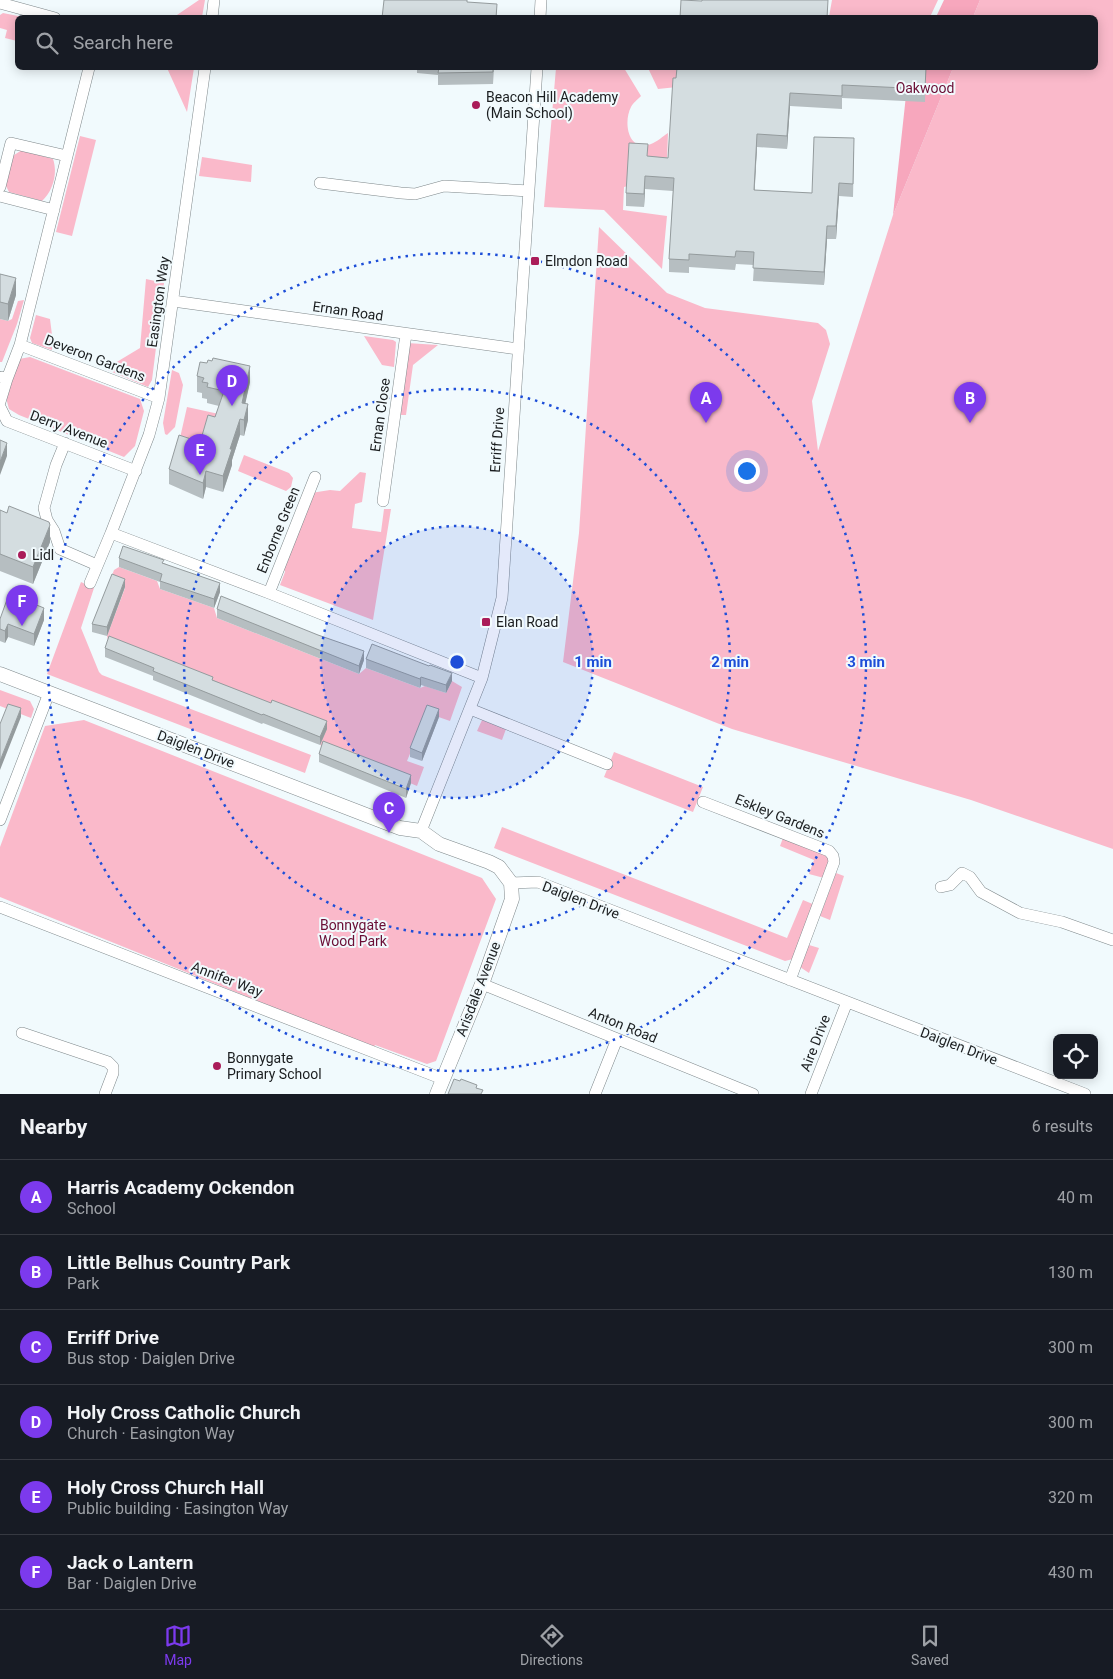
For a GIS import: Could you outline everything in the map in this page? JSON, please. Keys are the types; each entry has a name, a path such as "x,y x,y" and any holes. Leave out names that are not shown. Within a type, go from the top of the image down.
{"street":[{"path":"212,15 214,0"},
{"path":"540,15 541,0"},
{"path":"0,3 44,15"},
{"path":"0,402 3,378 20,345 88,70"},
{"name":"Easington Way","path":"111,533 136,471 159,398 205,70"},
{"name":"Erriff Drive","path":"421,831 482,678 502,598 537,70"},
{"path":"0,187 11,143 67,156"},
{"path":"320,183 401,194 415,194 444,186 529,191"},
{"path":"0,196 54,210"},
{"name":"Ernan Road","path":"173,301 518,349"},
{"name":"Ernan Close","path":"383,501 406,334"},
{"name":"Deveron Gardens","path":"20,345 159,398"},
{"name":"Derry Avenue","path":"0,407 7,421 136,471"},
{"path":"65,444 56,465 44,508 46,520 54,531 60,549 98,565"},
{"name":"Enborne Green","path":"269,593 315,477"},
{"path":"90,582 111,533 269,593 482,678"},
{"name":"Daiglen Drive","path":"0,674 400,828 421,831 439,844 499,867 511,883 538,882 1085,1094"},
{"path":"0,819 49,693"},
{"path":"470,709 607,764"},
{"name":"Eskley Gardens","path":"703,802 829,851 833,856 834,862 790,980"},
{"path":"942,888 950,885 962,873 970,877 981,892 1020,913 1062,922 1113,940"},
{"name":"Arisdale Avenue","path":"437,1094 482,984 512,899 511,883"},
{"name":"Annifer Way","path":"0,907 443,1079"},
{"name":"Anton Road","path":"482,984 753,1094"},
{"name":"Aire Drive","path":"811,1094 846,1002"},
{"path":"22,1033 108,1062 113,1067 113,1073 105,1094"},
{"path":"596,1094 617,1039"}],"green space":[{"path":"199,0 205,0 202,15 177,15"},
{"path":"832,0 938,0 931,15 829,15"},
{"path":"944,0 980,0 974,15 937,15"},
{"path":"980,0 1113,0 1113,849 971,800 732,729 563,662 579,533 599,227 667,293 705,308 818,323 826,330 830,344 812,401 818,451 893,215 952,70 1098,70 1098,15 974,15"},
{"path":"3,13 15,15 15,40 5,38 7,30 0,28 0,15"},
{"path":"168,70 194,70 187,112"},
{"path":"556,70 625,70 641,96 632,106 629,113 628,128 632,140 643,146 653,143 668,133 667,159 624,187 623,210 667,216 662,269 604,210 544,207"},
{"path":"649,70 678,70 677,87 658,89"},
{"name":"Oakwood","path":"911,70 952,70 893,215 908,77"},
{"path":"80,136 96,140 72,236 56,232"},
{"path":"22,150 53,159 55,170 54,182 42,201 9,192 4,182 11,157"},
{"path":"202,157 252,165 251,182 199,176"},
{"path":"146,279 164,283 152,380 148,387 105,369 140,348"},
{"path":"24,300 17,324 2,362 0,362 0,319 8,321 12,319 18,301"},
{"path":"36,315 50,319 52,350 32,343 30,338"},
{"path":"364,336 396,342 394,367 382,365"},
{"path":"407,343 438,345 413,365 406,415 397,415"},
{"path":"30,357 140,399 144,411 135,446 124,457 19,415 9,409 6,398 19,359"},
{"path":"172,370 179,373 183,385 175,427 167,435 165,434 163,423"},
{"path":"187,407 228,416 204,444 180,438"},
{"path":"244,455 289,473 293,478 291,487 286,491 238,471"},
{"path":"360,472 366,473 362,502 355,504 352,528 381,532 384,509 391,509 373,620 280,585 285,572 283,566 311,493 330,490 340,491"},
{"path":"119,567 157,581 160,589 214,608 217,618 359,674 366,668 420,688 425,686 446,693 452,681 462,687 450,721 427,713 407,761 424,767 417,786 320,745 326,729 109,644 107,636 125,588 110,581 114,570"},
{"path":"81,582 94,588 81,628 99,672 102,675 311,755 305,773 47,674"},
{"path":"0,690 30,701 34,709 31,718 0,706"},
{"name":"Bonnygate Wood Park","path":"84,720 482,878 496,899 436,1061 427,1064 375,1045 374,1048 0,897 0,847 45,726"},
{"path":"482,720 506,729 502,740 477,731"},
{"path":"614,752 703,787 693,812 604,777"},
{"path":"502,827 787,938 803,900 815,905 793,959 785,961 494,848"},
{"path":"783,838 826,855 830,862 824,878 809,874 814,860 780,846"},
{"path":"836,873 844,876 830,920 820,916"},
{"path":"809,945 819,948 809,973 800,967"}],"building":[{"path":"384,0 467,0 467,2 497,4 496,15 382,15"},
{"path":"681,0 828,0 827,15 680,15"},
{"path":"439,70 493,70 493,72 438,73"},
{"path":"677,70 926,70 925,89 842,85 842,96 790,93 787,136 757,134 754,190 812,193 814,137 854,138 853,184 839,183 836,226 827,226 824,272 753,268 754,252 736,251 735,257 689,254 689,260 669,259 674,178 645,176 644,194 626,193 629,143 648,144 647,156 668,158 673,78 676,78"},
{"path":"0,274 16,278 8,304 0,302"},
{"path":"213,358 250,366 242,403 248,404 244,420 240,419 223,476 206,471 203,483 169,469 179,435 191,439 192,437 201,439 208,415 215,417 224,391 207,387 208,383 202,382 204,378 197,376 200,362 207,363 208,360 212,361"},
{"path":"0,440 7,443 0,462"},
{"name":"Lidl","path":"9,506 49,522 50,525 33,567 0,554 0,510 7,513"},
{"path":"123,546 164,560 162,563 220,583 214,599 160,581 162,574 119,558"},
{"path":"112,574 125,579 107,627 92,624"},
{"path":"9,594 44,608 34,634 8,624 5,631 0,629 0,619"},
{"path":"221,596 318,635 364,651 359,666 217,609"},
{"path":"109,636 213,677 212,680 271,703 272,700 327,721 320,737 262,715 153,671 154,668 105,648"},
{"path":"372,644 452,673 446,685 421,677 420,679 366,659"},
{"path":"8,704 21,708 0,761 0,724"},
{"path":"427,705 439,709 422,753 410,748"},
{"path":"323,741 411,775 406,789 319,754"},
{"path":"454,1079 460,1081 461,1079 477,1085 476,1088 483,1090 481,1094 448,1094"}],"place":[{"name":"Beacon Hill Academy (Main School)","path":"476,105"},
{"name":"Elmdon Road","path":"535,261"},
{"name":"Holy Cross Catholic Church","path":"232,406"},
{"name":"Harris Academy Ockendon","path":"706,423"},
{"name":"Little Belhus Country Park","path":"970,423"},
{"name":"Holy Cross Church Hall","path":"200,475"},
{"name":"Lidl","path":"22,555"},
{"name":"Elan Road","path":"486,622"},
{"name":"Jack o Lantern","path":"22,626"},
{"name":"Erriff Drive","path":"389,833"},
{"name":"Bonnygate Primary School","path":"217,1066"}]}
